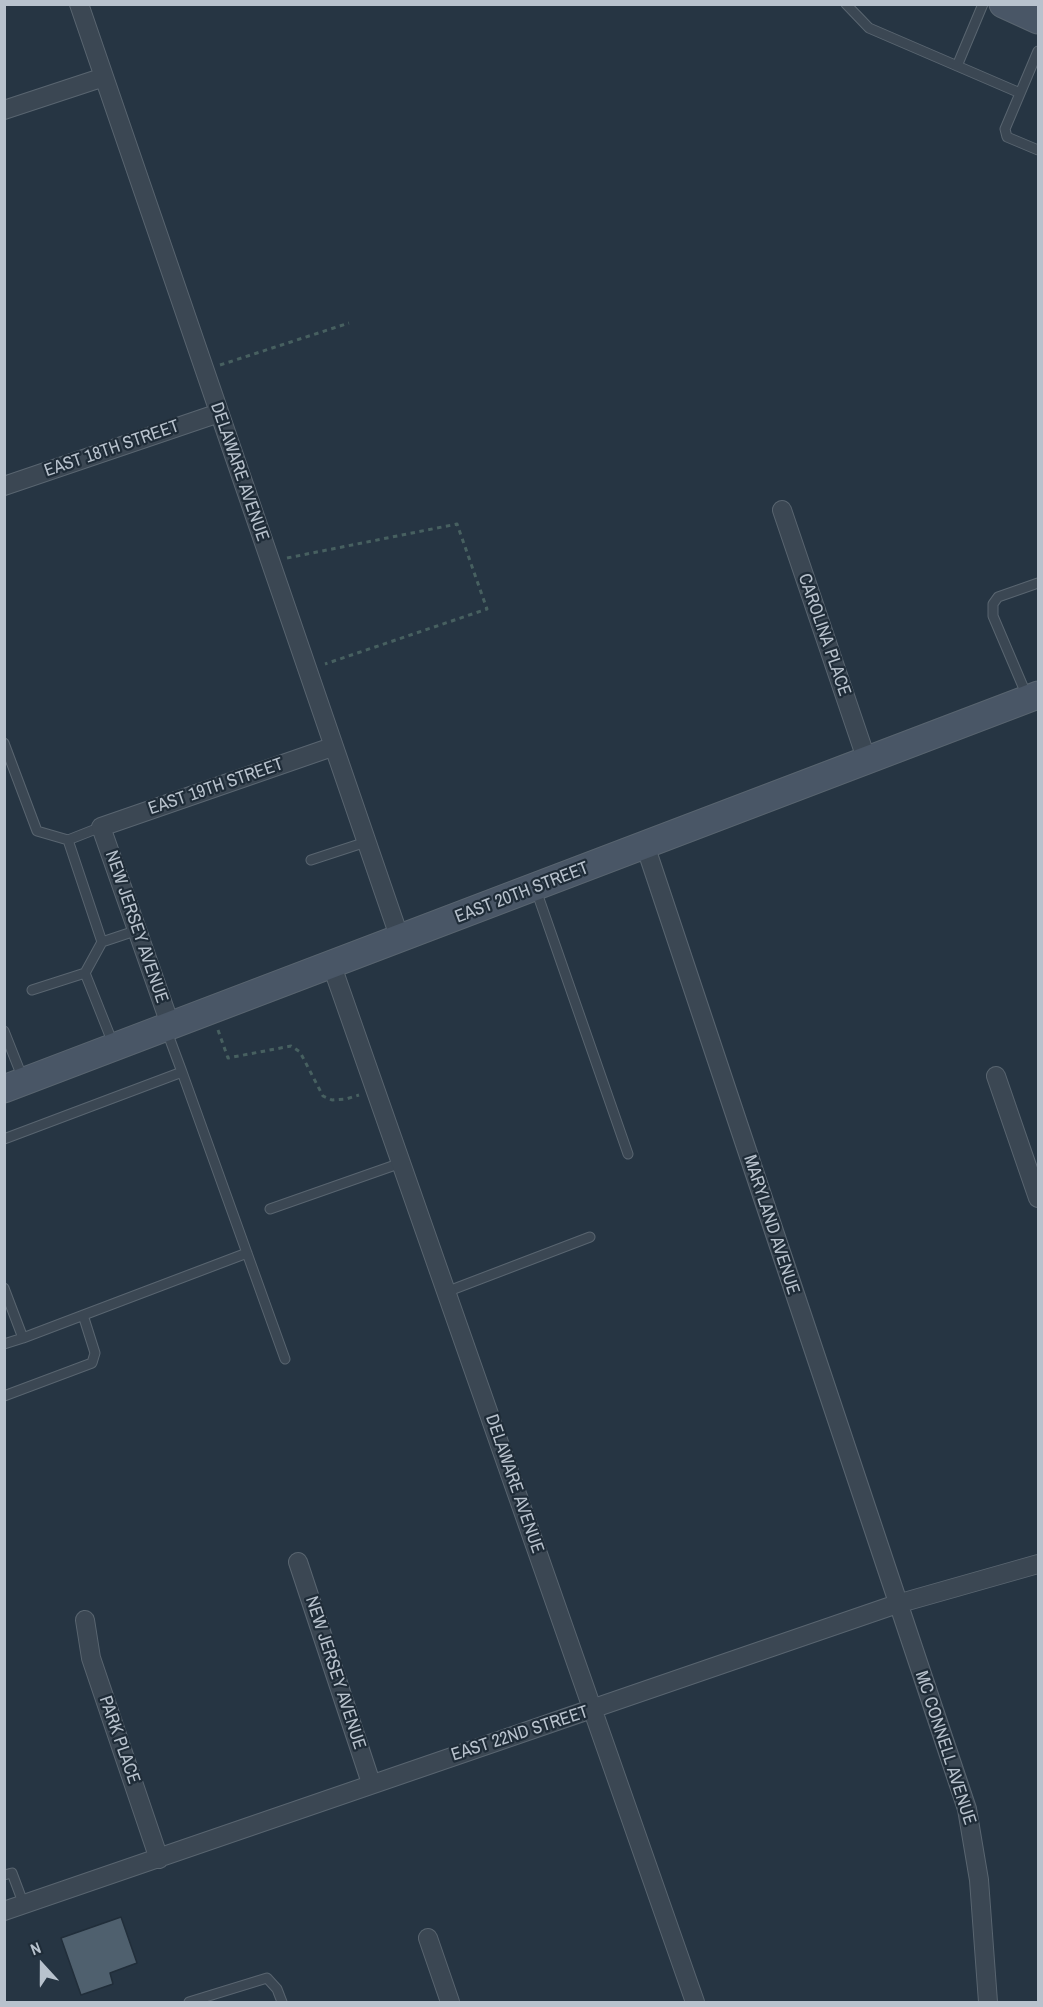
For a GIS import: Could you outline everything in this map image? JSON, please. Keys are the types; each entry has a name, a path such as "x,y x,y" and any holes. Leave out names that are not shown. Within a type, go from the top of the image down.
{"main road":[{"path":"1003,4 1038,20"},
{"name":"EAST 20TH STREET","path":"14,1086 1033,697"}],"street":[{"name":"DELAWARE AVENUE","path":"79,4 332,747 400,939"},
{"path":"4,110 104,77"},
{"name":"EAST 18TH STREET","path":"4,486 219,412"},
{"name":"CAROLINA PLACE","path":"782,510 867,760"},
{"name":"EAST 19TH STREET","path":"101,827 332,747"},
{"name":"NEW JERSEY AVENUE","path":"101,827 138,930 168,1028"},
{"name":"MARYLAND AVENUE","path":"645,845 897,1604"},
{"name":"DELAWARE AVENUE","path":"332,966 695,2002"},
{"path":"996,1076 1038,1198"},
{"name":"NEW JERSEY AVENUE","path":"298,1562 371,1784"},
{"name":"EAST 22ND STREET","path":"4,1911 897,1604 1038,1564"},
{"name":"MC CONNELL AVENUE","path":"897,1604 971,1823 979,1880 988,2002"},
{"name":"PARK PLACE","path":"85,1620 91,1658 159,1859"},
{"path":"428,1938 450,2002"}],"lane":[{"path":"846,4 869,28 1020,93"},
{"path":"957,66 983,4"},
{"path":"1038,51 1005,129 1007,137 1038,150"},
{"path":"1033,697 993,616 993,604 998,597 1038,583"},
{"path":"4,743 37,831 68,840 101,827"},
{"path":"68,840 102,942"},
{"path":"311,860 366,842"},
{"path":"535,888 628,1154"},
{"path":"32,990 85,973 102,942 138,930"},
{"path":"85,973 115,1048"},
{"path":"168,1028 285,1359"},
{"path":"4,1031 14,1086"},
{"path":"4,1139 182,1072"},
{"path":"270,1209 401,1162"},
{"path":"446,1292 590,1237"},
{"path":"4,1344 247,1253"},
{"path":"4,1288 22,1338"},
{"path":"4,1396 92,1363 95,1353 84,1315"},
{"path":"4,1875 12,1873 24,1905"},
{"path":"189,2002 267,1978 278,1989 282,2002"}],"path":[{"path":"204,370 349,323"},
{"path":"269,562 457,524 487,609 306,670"},
{"path":"211,1012 228,1058 291,1046 300,1052 323,1096 332,1100 346,1099 375,1089"}],"building":[{"path":"121,1917 137,1963 110,1973 113,1984 81,1995 61,1938"}]}
